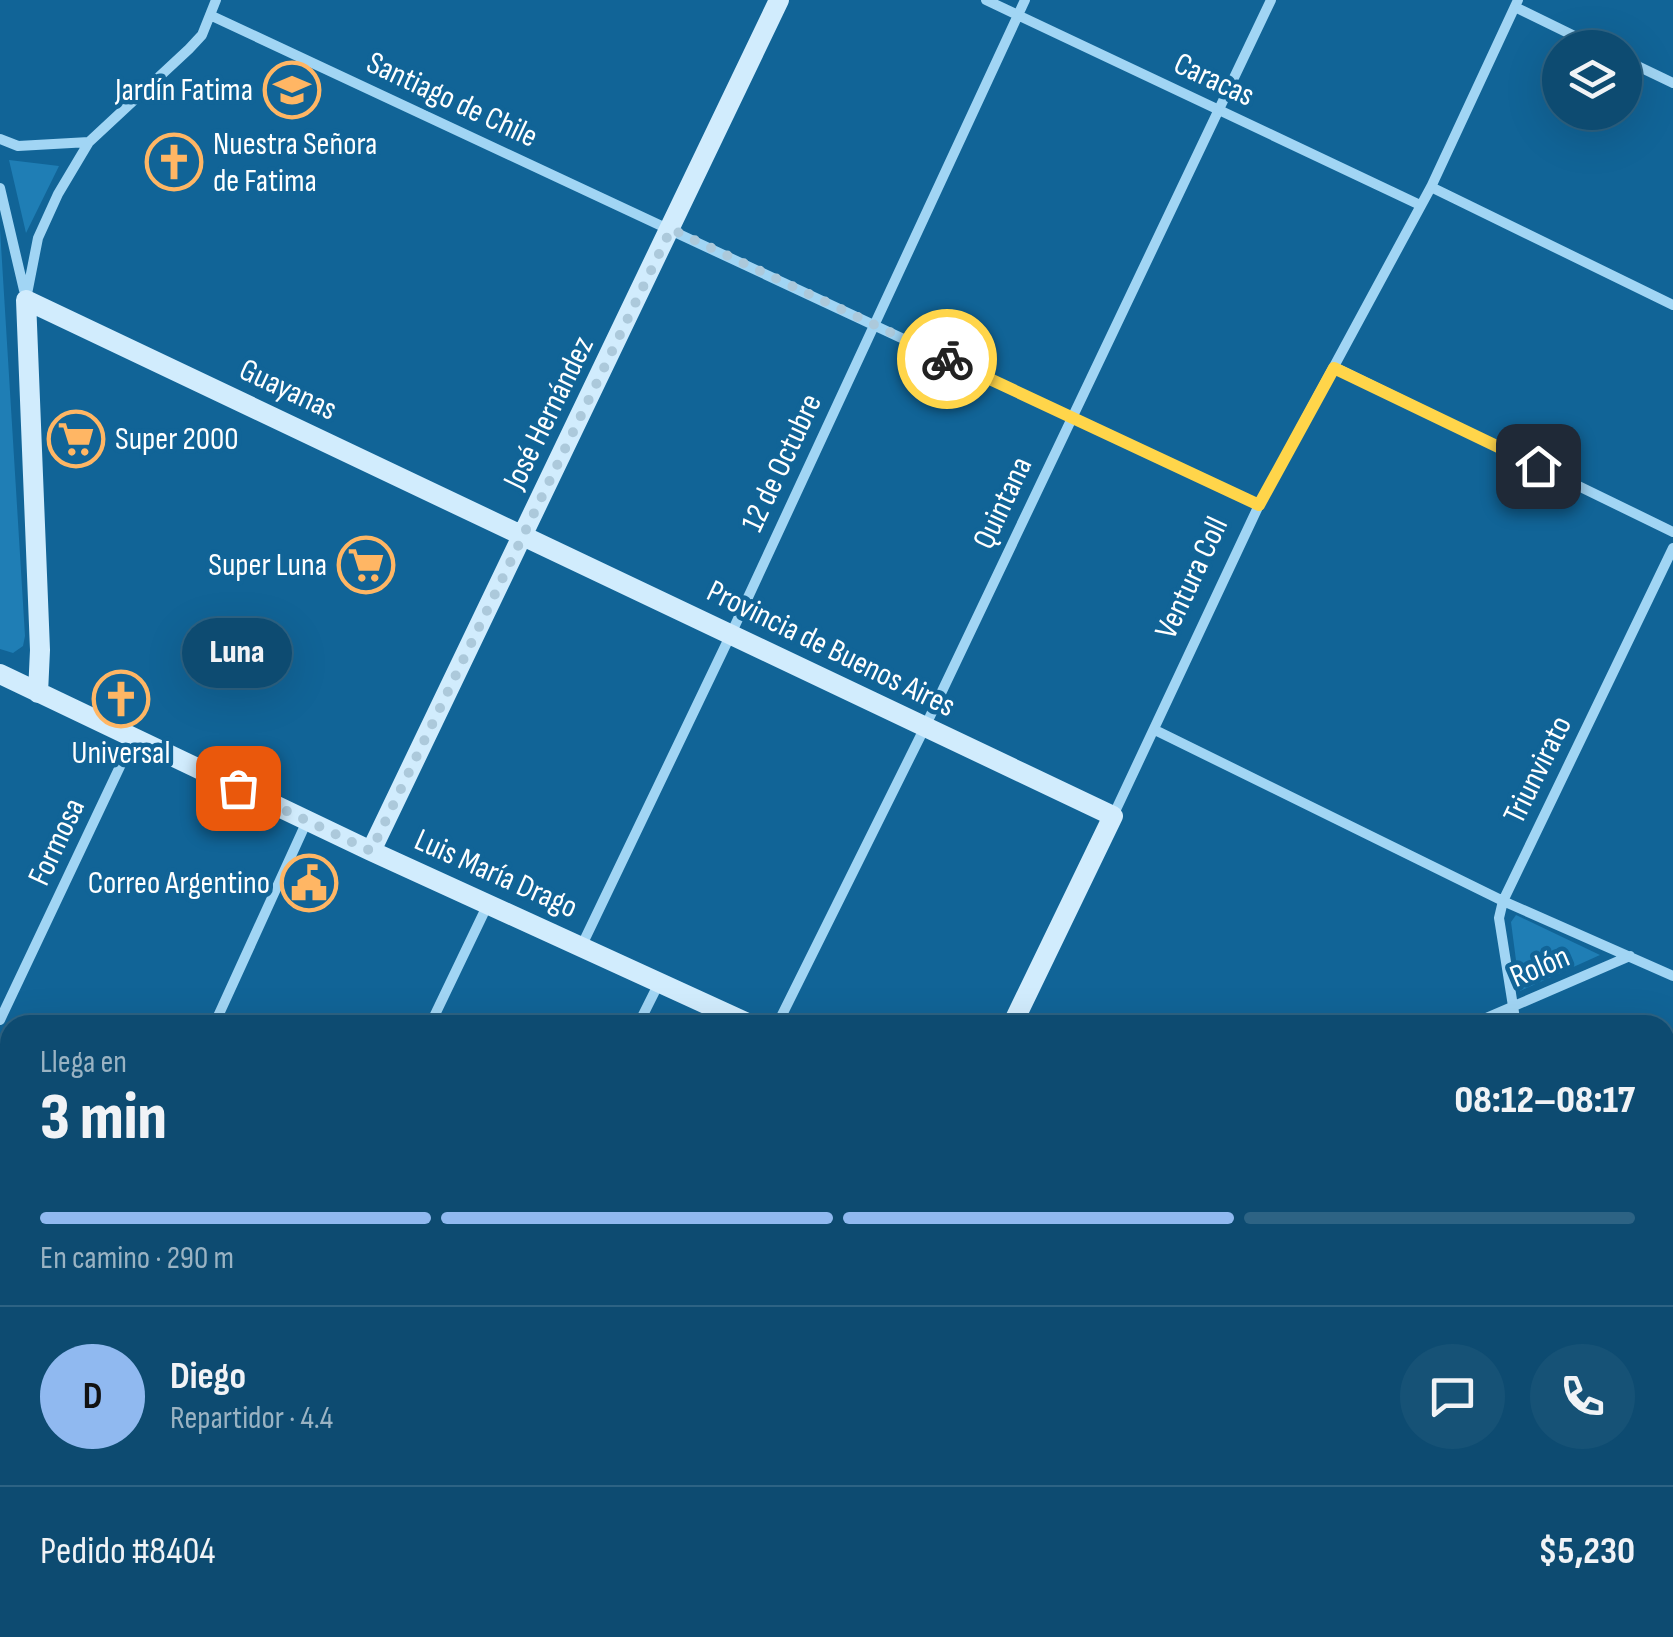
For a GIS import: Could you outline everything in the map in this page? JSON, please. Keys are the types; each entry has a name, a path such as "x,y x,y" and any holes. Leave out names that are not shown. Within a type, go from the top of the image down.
{"street":[{"path":"26,300 38,238 89,142 190,49 212,16 216,0"},
{"name":"José Hernández","path":"371,851 779,0"},
{"name":"Caracas","path":"986,0 1420,205"},
{"name":"12 de Octubre","path":"582,944 731,634 1025,0"},
{"name":"Quintana","path":"782,1015 924,729 1271,0"},
{"path":"1517,4 1566,30"},
{"name":"Ventura Coll","path":"1017,1015 1259,505 1431,187 1517,4"},
{"name":"Santiago de Chile","path":"212,16 1259,505"},
{"path":"1642,68 1673,82"},
{"path":"0,139 18,146 89,142"},
{"path":"1431,187 1673,305"},
{"path":"0,188 26,300 40,650 38,693"},
{"name":"Guayanas","path":"26,300 524,534"},
{"path":"1334,368 1673,532"},
{"name":"Provincia de Buenos Aires","path":"524,534 924,729 1113,816"},
{"name":"Triunvirato","path":"1514,1015 1498,918 1503,902 1673,548"},
{"name":"Luis María Drago","path":"0,674 371,851 582,944 730,1015"},
{"path":"1155,730 1503,902 1673,976"},
{"name":"Formosa","path":"2,1015 134,739"},
{"path":"219,1015 307,821"},
{"path":"435,1015 488,904"},
{"name":"Rolón","path":"1493,1015 1630,956"},
{"path":"643,1015 659,983"}],"shaded area":[{"path":"9,160 59,166 26,233"},
{"path":"0,229 25,636 23,646 13,653 0,649"},
{"path":"1516,915 1600,955 1520,991 1511,922"}],"way so far":[{"path":"238,788 371,851 671,229 947,359"}],"place":[{"name":"Jardín Fatima","path":"292,90"},
{"name":"Nuestra Señora de Fatima","path":"174,162"},
{"name":"Super 2000","path":"76,439"},
{"name":"Super Luna","path":"366,565"},
{"name":"Universal","path":"121,699"},
{"name":"Luna","path":"238,788"},
{"name":"Correo Argentino","path":"309,883"}],"route":[{"path":"947,359 1259,505 1334,368 1538,466"}]}
